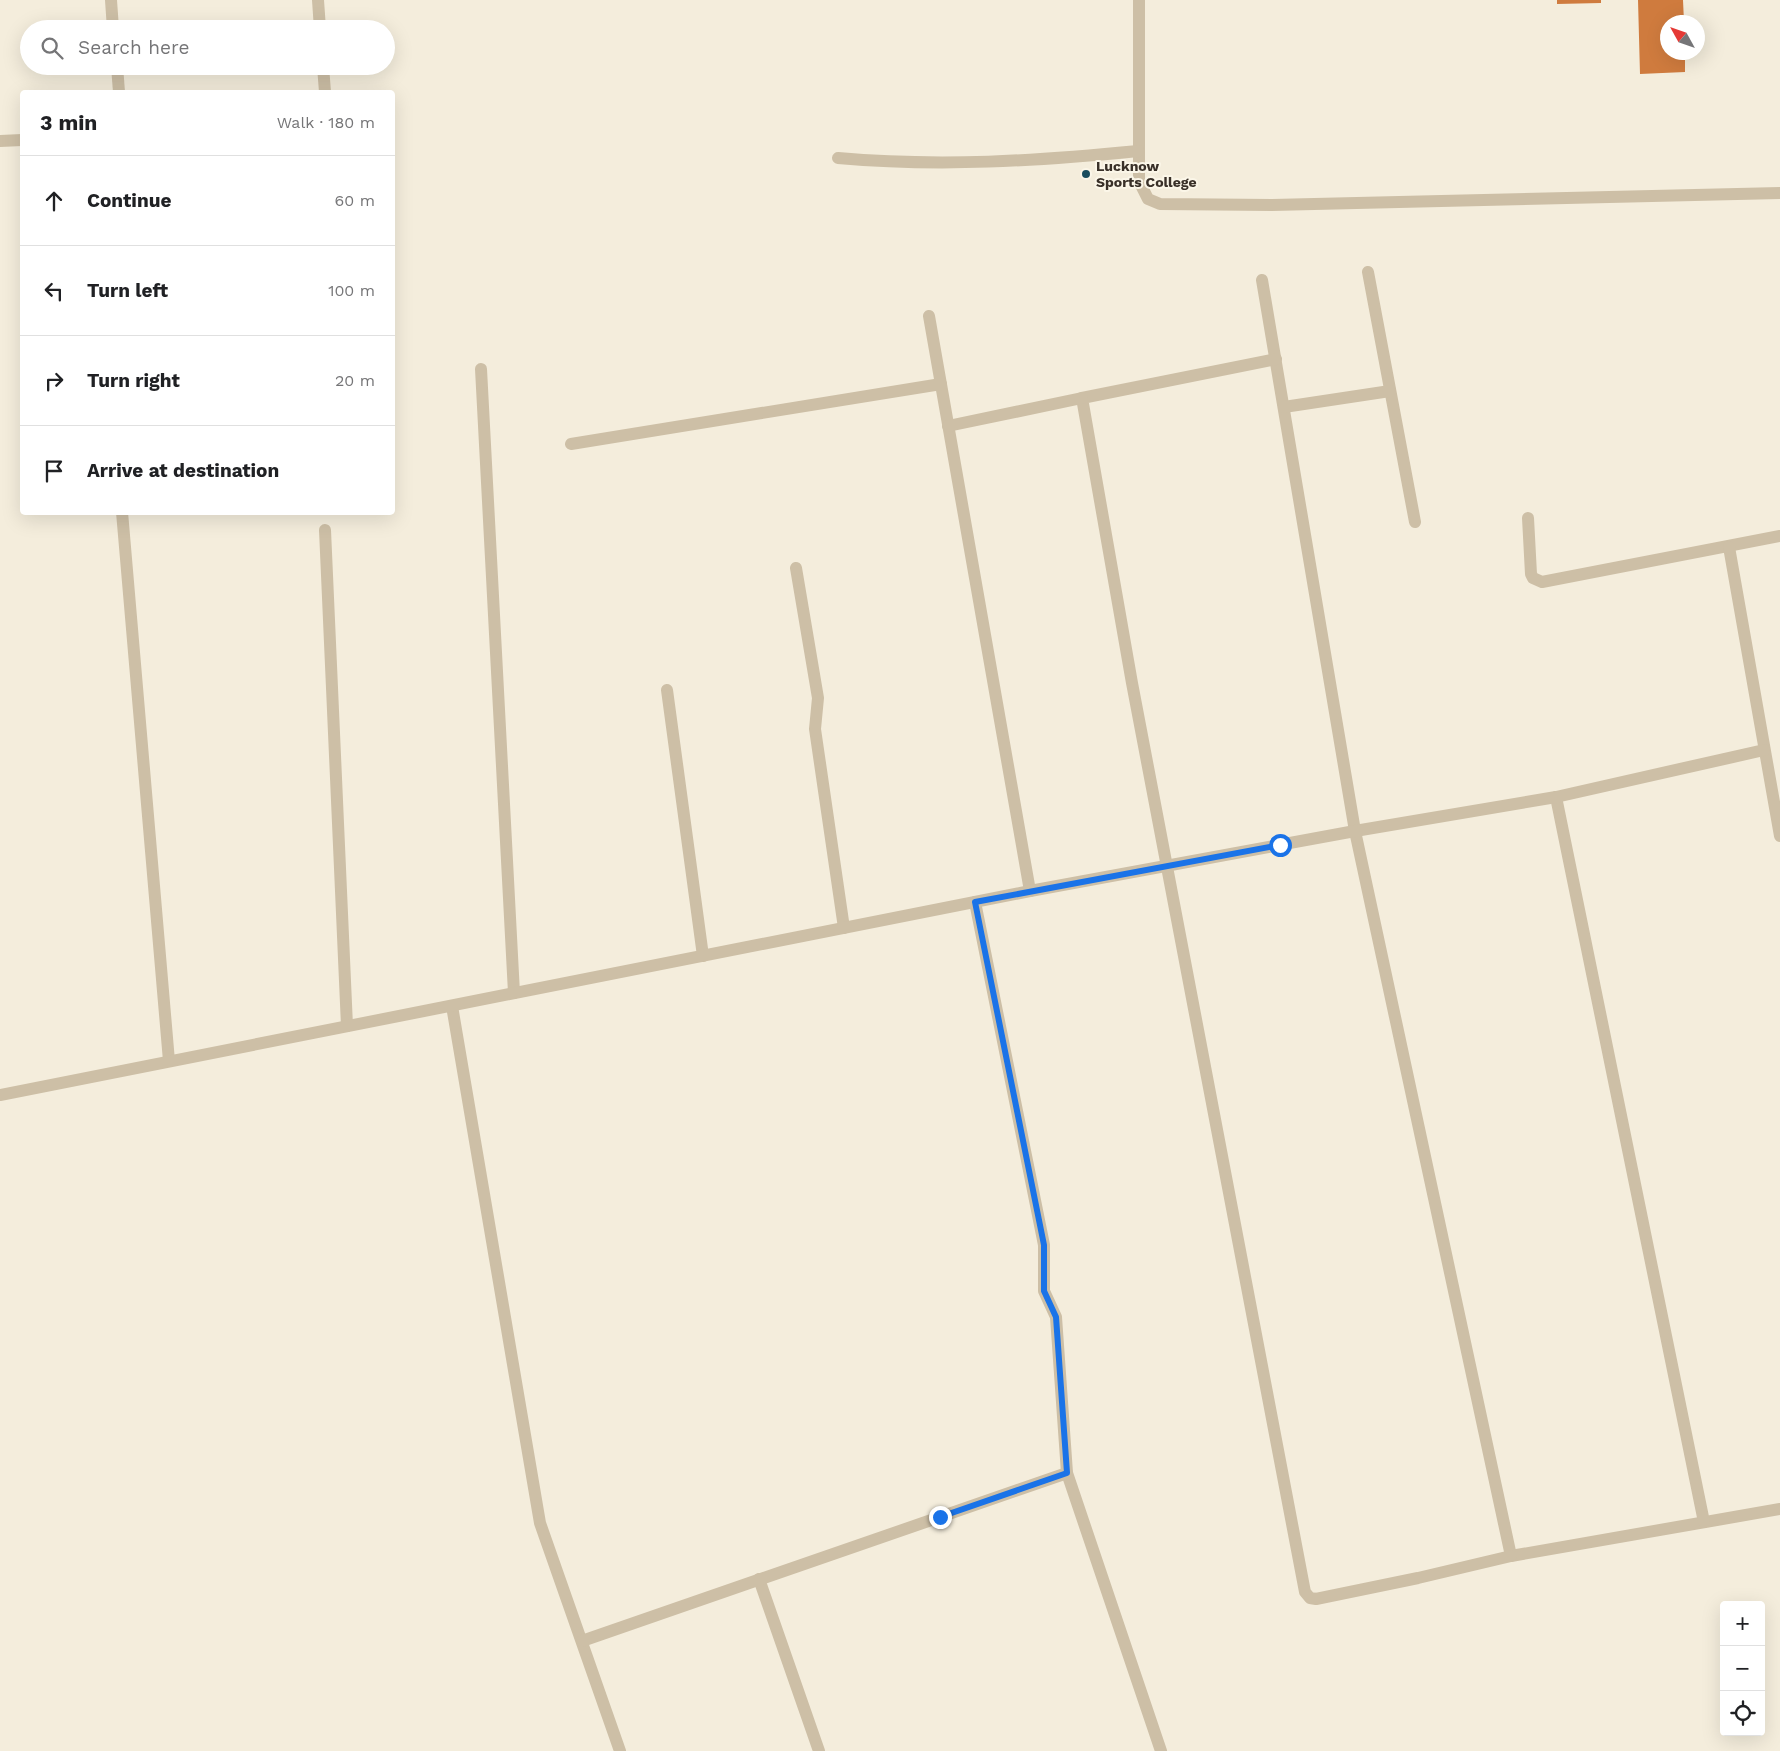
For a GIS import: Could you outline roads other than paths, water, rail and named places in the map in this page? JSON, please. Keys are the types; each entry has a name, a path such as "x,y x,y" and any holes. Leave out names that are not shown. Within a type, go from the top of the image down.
{"street":[{"path":"111,0 112,20"},
{"path":"318,0 319,20"},
{"path":"1139,0 1139,181 1148,199 1169,204 1272,205 1780,193"},
{"path":"118,75 119,90"},
{"path":"324,75 325,90"},
{"path":"0,141 20,140"},
{"path":"838,158 892,163 1037,161 1138,151"},
{"path":"1368,272 1415,522"},
{"path":"1262,280 1355,831 1511,1556"},
{"path":"929,316 1030,891"},
{"path":"948,426 1276,359"},
{"path":"481,369 514,993"},
{"path":"571,444 941,384"},
{"path":"1284,407 1390,391"},
{"path":"1082,398 1167,866 1306,1596 1316,1598 1418,1578 1511,1556 1780,1509"},
{"path":"122,515 169,1061"},
{"path":"1528,518 1531,574 1533,578 1542,582 1780,536"},
{"path":"325,530 347,1026"},
{"path":"1729,547 1780,836"},
{"path":"796,568 818,698 815,729 844,928"},
{"path":"667,690 703,956"},
{"path":"0,1095 1030,891 1355,831 1556,798 1764,750"},
{"path":"1556,798 1704,1522"},
{"path":"975,902 1044,1245 1044,1291 1056,1317 1067,1473 1161,1751"},
{"path":"452,1006 540,1523 620,1751"},
{"path":"582,1641 1067,1473"},
{"path":"759,1580 818,1751"}],"place":[{"name":"Lucknow Sports College","path":"1086,174"}]}
